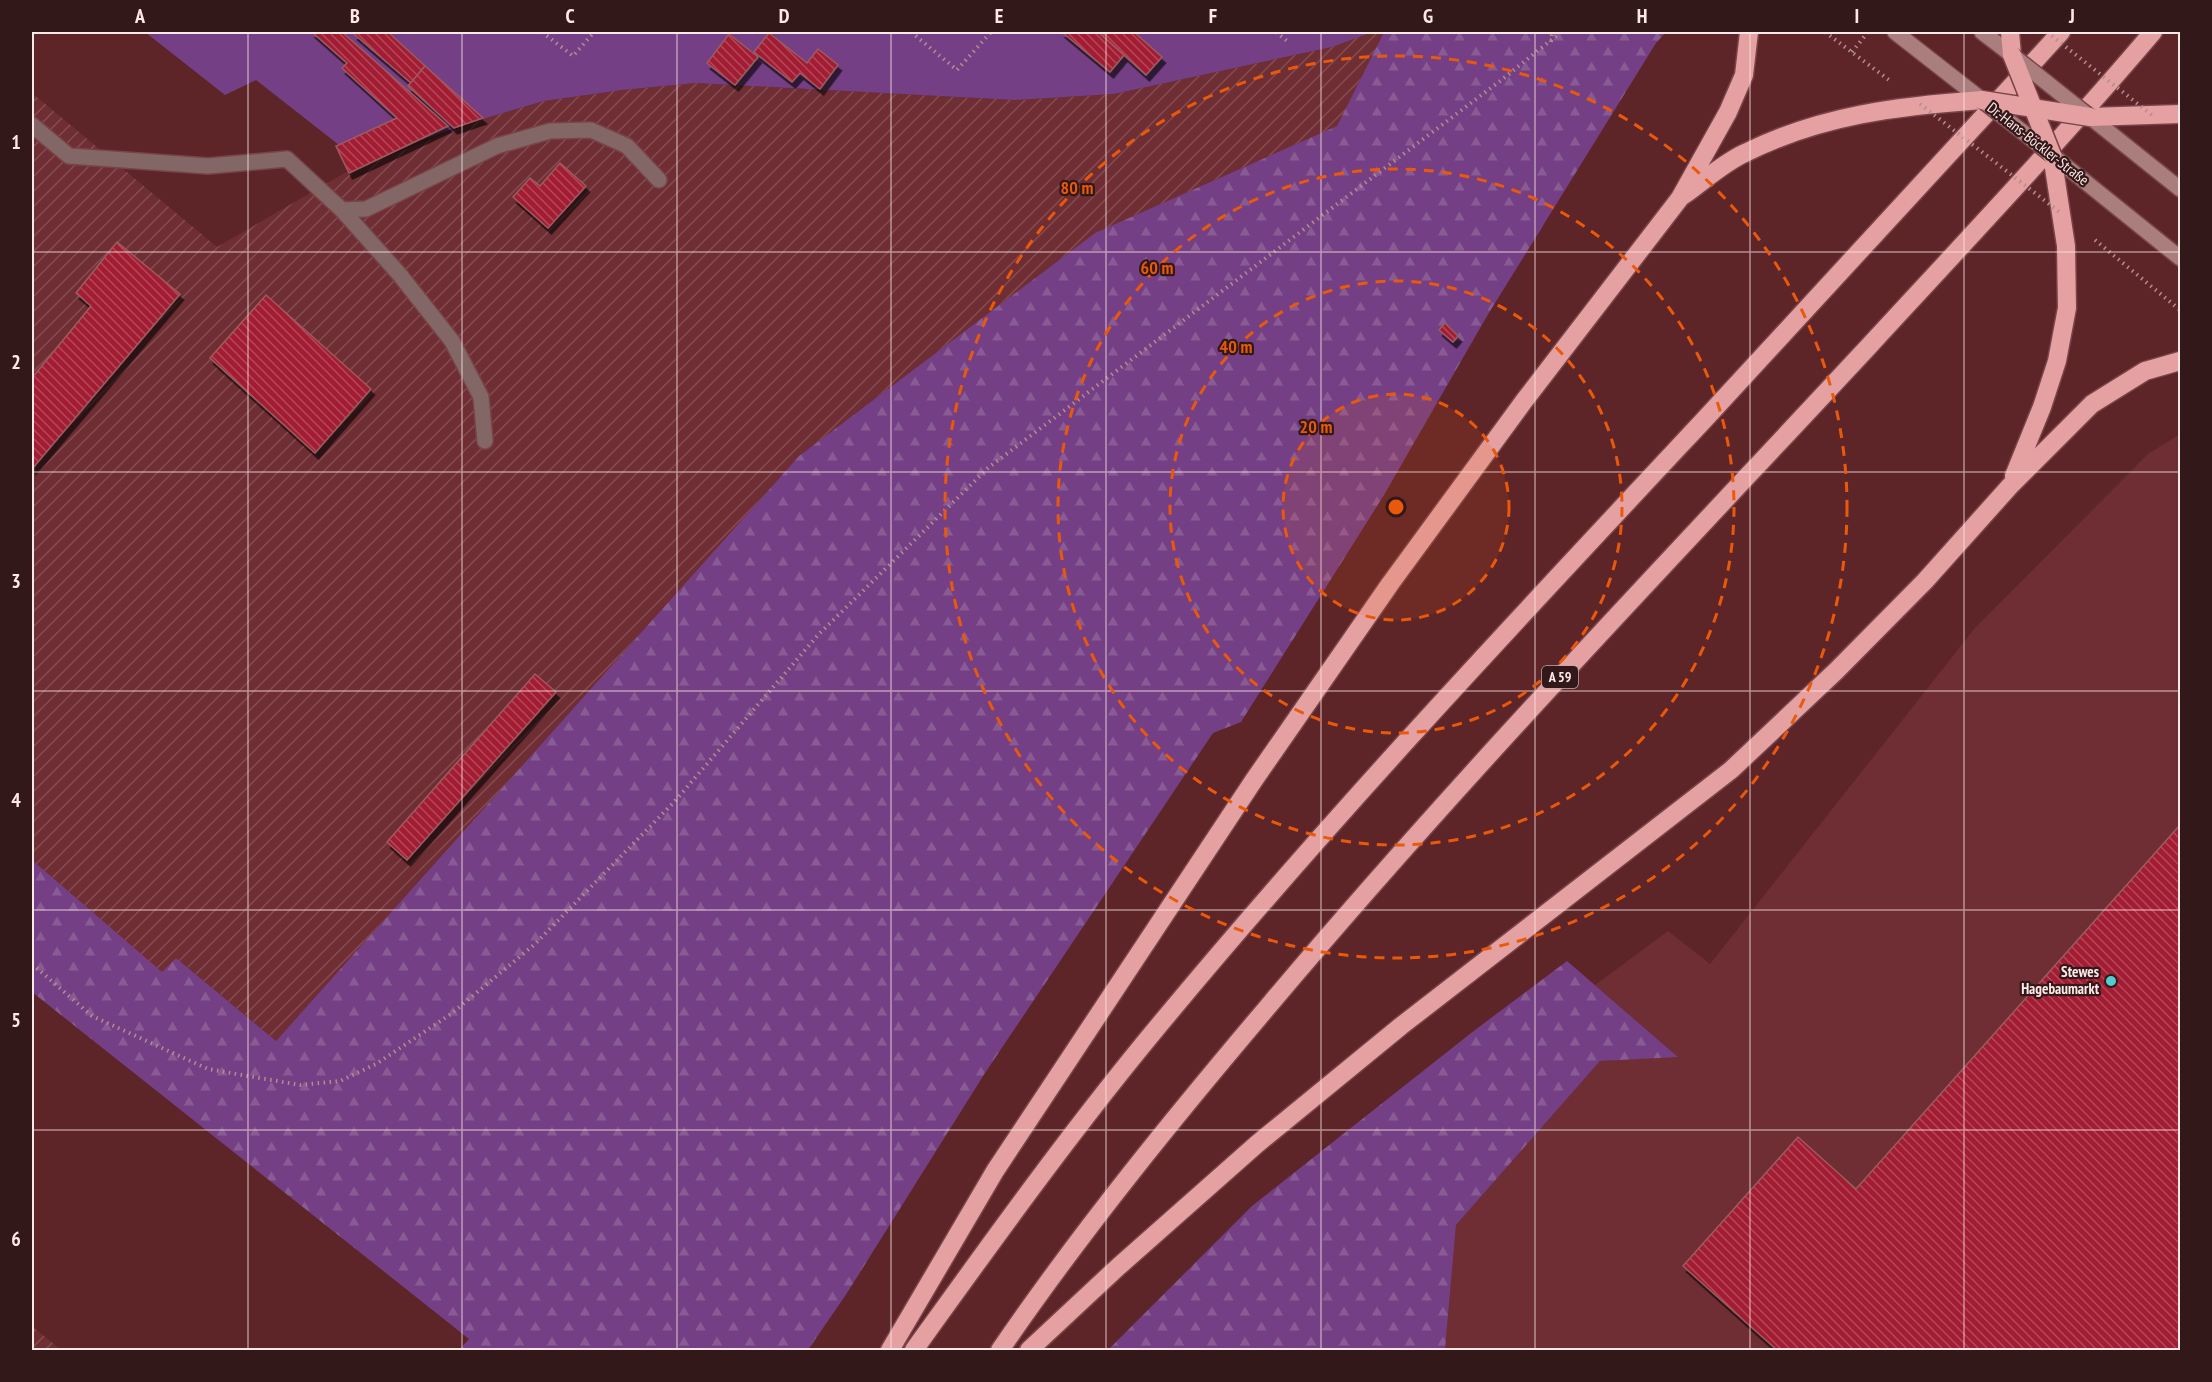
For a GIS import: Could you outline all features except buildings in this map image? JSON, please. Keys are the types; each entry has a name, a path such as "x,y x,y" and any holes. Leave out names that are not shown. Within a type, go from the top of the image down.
{"highway":[{"path":"890,1350 995,1172 1254,780 1390,584 1488,449 1680,198 1728,112 1744,75 1749,32"},
{"path":"2010,32 2012,55 2052,155 2066,246 2067,308 2057,361 2042,407 2010,486"},
{"path":"914,1350 1027,1194 1145,1042 1311,848 1510,627 1909,199 2061,32"},
{"name":"A 59","path":"1000,1350 1083,1235 1198,1090 1361,896 1561,676 1975,232 2153,32"},
{"path":"1680,198 1743,154 1792,132 1845,116 1916,101 1982,100 2090,117 2181,114"},
{"path":"1029,1350 1118,1267 1257,1144 1401,1026 1731,770 1836,671 1925,581 2010,486 2091,404 2145,370 2181,361"}],"main road":[{"name":"Dr.-Hans-Böckler-Straße","path":"1895,32 2181,258"},
{"path":"1982,32 2181,189"}],"lane":[{"path":"32,125 69,156 208,166 287,159 342,210 400,275 452,341 481,397 485,441"},
{"path":"342,210 366,209 498,146 550,131 591,130 627,146 659,180"}],"path":[{"path":"542,32 573,56 594,32"},
{"path":"911,32 957,70 991,32"},
{"path":"1276,32 1287,41"},
{"path":"1551,42 1552,32"},
{"path":"32,964 92,1016 208,1069 300,1085 340,1081 376,1064 451,1014 535,944 675,801 818,636 988,468 1551,42 1561,32"},
{"path":"1825,32 1894,85"},
{"path":"1852,52 1868,32"},
{"path":"2047,32 2153,116"},
{"path":"1916,101 2181,310"}],"shaded area":[{"path":"1373,32 1384,32 1337,126 1095,233 799,456 276,1041 176,958 162,973 32,860 32,93 217,247 345,173 486,118 544,101 696,83 1014,100 1114,94 1332,47"},
{"path":"2180,434 2180,1350 1445,1350 1456,1225 1600,1061 1677,1056 1595,985 1668,931 1710,964 1975,628 2148,454"},
{"path":"32,1326 61,1350 32,1350"}],"green space":[{"path":"145,32 1373,32 1332,47 1114,94 1014,100 696,83 622,90 544,101 486,118 426,138 349,173 339,145 256,80 225,95"},
{"path":"1384,32 1666,32 1656,43 1487,316 1384,495 1241,722 1213,733 985,1073 847,1293 808,1350 459,1350 469,1339 32,992 32,860 162,972 176,958 276,1041 799,456 1095,233 1337,126"},
{"path":"1567,961 1678,1057 1600,1061 1456,1225 1445,1350 1108,1350 1252,1206 1475,1030"}],"place":[{"name":"Stewes Hagebaumarkt","path":"2111,981"}]}
